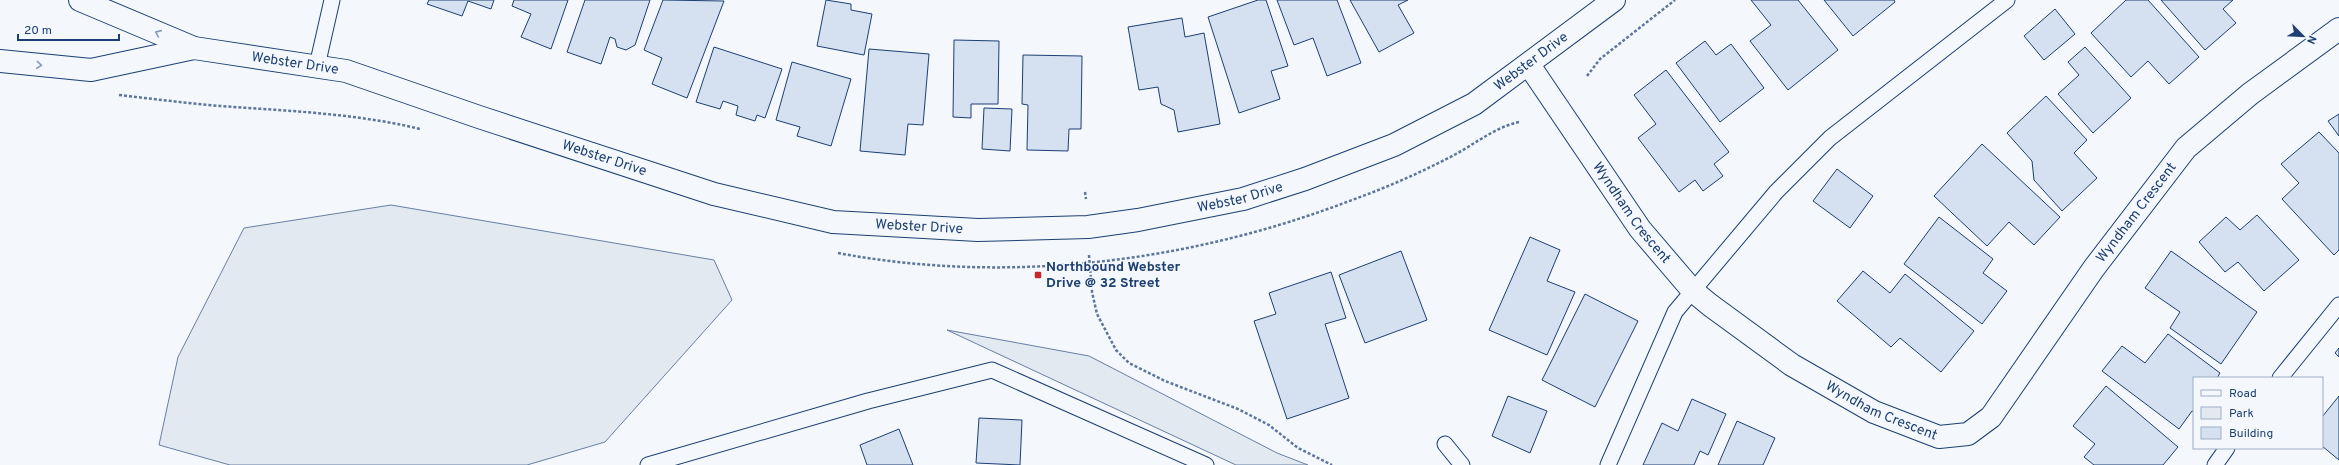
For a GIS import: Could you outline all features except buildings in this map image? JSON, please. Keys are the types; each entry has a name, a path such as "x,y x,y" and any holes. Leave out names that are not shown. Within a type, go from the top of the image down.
{"street":[{"name":"Webster Drive","path":"80,0 194,48 346,71 486,120 714,194 833,222 978,230 1088,227 1169,215 1243,199 1305,179 1394,145 1474,104 1529,65 1614,0"},
{"name":"Wyndham Crescent","path":"1529,65 1640,229 1693,291 1792,365 1874,412 1939,437 1968,434 1991,417 2094,268 2186,148 2250,94 2339,29"},
{"name":"Webster Drive","path":"0,61 91,70 194,48"}],"lane":[{"path":"317,66 332,0"},
{"path":"1608,465 1675,312 1776,192 1830,138 2007,0"},
{"path":"2281,377 2339,305"},
{"path":"648,465 868,401 992,370 1206,465"},
{"path":"1445,444 1462,465"},
{"path":"2215,465 2226,449"}],"path":[{"path":"1587,76 1600,59 1675,0"},
{"path":"1090,263 1092,292 1096,314 1109,340 1128,363 1165,381 1238,409 1269,426 1298,448 1332,465"}],"green space":[{"path":"391,205 714,260 732,300 605,442 527,465 230,465 159,445 178,357 244,228"},
{"path":"947,330 1089,356 1277,453 1308,465 1236,465"}],"place":[{"name":"Northbound Webster Drive @ 32 Street","path":"1038,275"}]}
